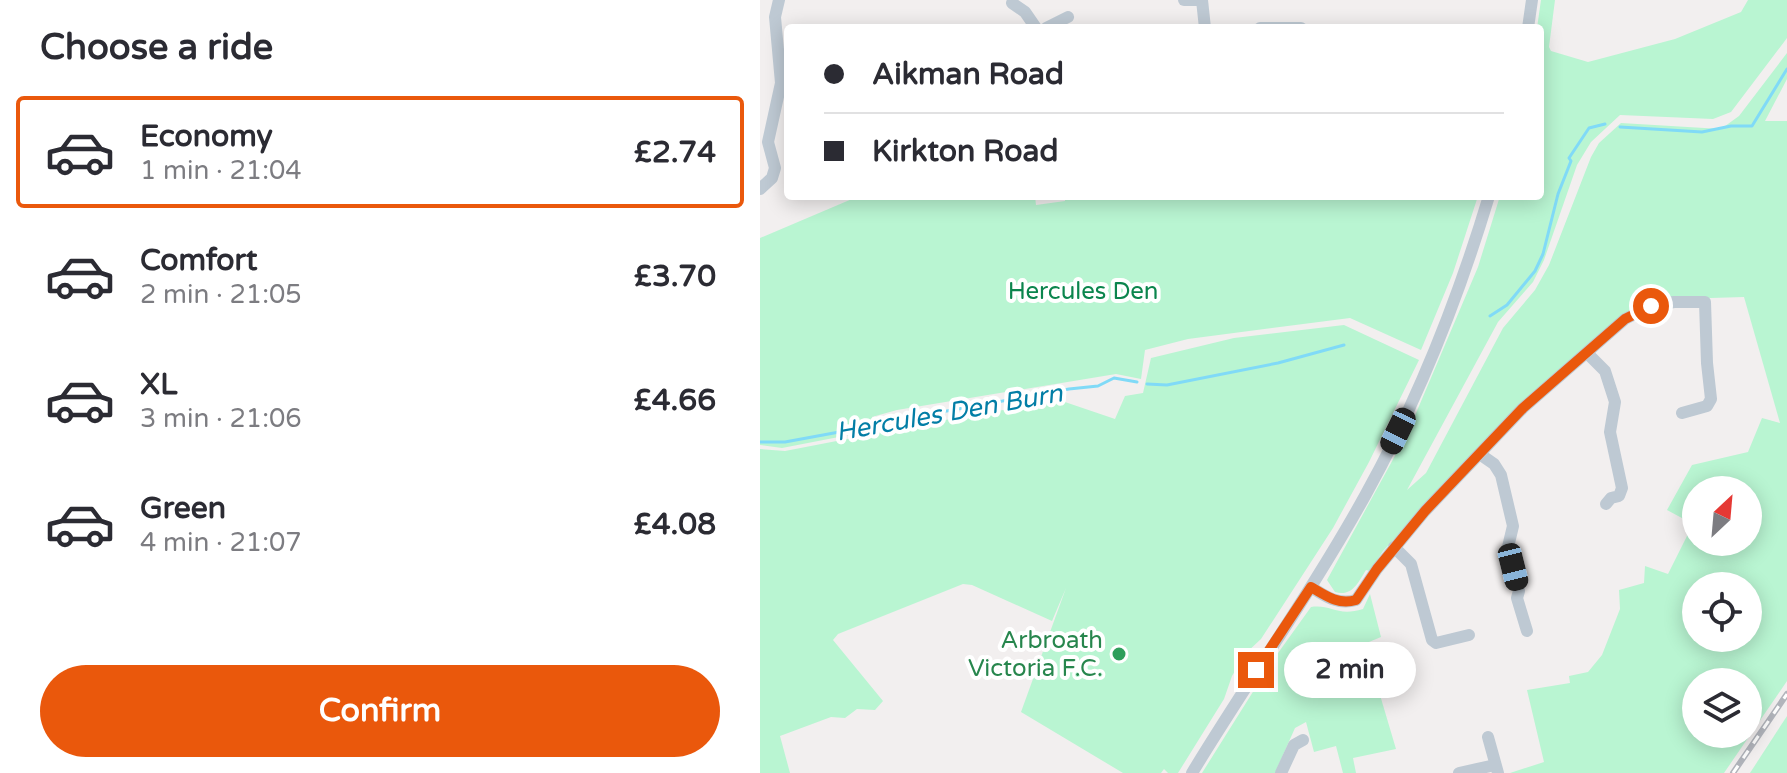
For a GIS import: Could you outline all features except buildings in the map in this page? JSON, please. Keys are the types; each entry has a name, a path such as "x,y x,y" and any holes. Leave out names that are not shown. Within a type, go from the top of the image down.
{"street":[{"path":"760,189 772,178 774,162 768,142 781,83 783,42 775,10 779,0"},
{"path":"1184,0 1202,0 1205,24"},
{"path":"1529,24 1532,0"},
{"path":"1012,3 1025,12 1033,24"},
{"path":"1054,24 1068,17"},
{"path":"774,162 784,161"},
{"path":"1192,773 1311,587 1366,494 1398,431 1456,297 1488,200"},
{"path":"1311,587 1331,600 1345,603 1356,600 1394,547 1425,511 1523,408 1625,319 1651,306 1705,302 1711,399 1707,406 1682,413"},
{"path":"1587,353 1605,371 1615,402 1610,432 1622,488 1619,496 1611,498 1606,504"},
{"path":"1481,455 1494,464 1501,475 1513,526 1508,547 1519,591 1517,598 1527,631"},
{"path":"1394,547 1411,564 1432,640 1436,643 1469,635"},
{"path":"1454,771 1496,769 1488,737"},
{"path":"1281,773 1294,745 1303,740"}],"green space":[{"path":"1541,0 1555,0 1551,51 1588,62 1675,39 1741,12 1748,0 1787,0 1787,38 1731,112 1713,119 1620,115 1591,142 1577,165 1544,260 1533,282 1498,322 1407,490 1426,473 1503,328 1535,290 1549,265 1599,143 1621,123 1721,129 1739,116 1787,53 1787,79 1765,121 1787,121 1787,681 1762,718 1762,668 1682,668 1682,748 1741,748 1724,773 1510,773 1544,762 1527,690 1570,683 1569,676 1588,672 1602,655 1620,609 1619,590 1644,583 1645,566 1668,574 1682,546 1682,556 1762,556 1762,476 1686,476 1692,465 1748,452 1762,418 1780,423 1744,297 1678,299 1635,311 1472,456 1383,551 1370,571 1366,570 1354,588 1335,592 1327,580 1408,432 1478,267 1499,200 1544,200 1544,24 1538,24"},
{"name":"Hercules Den","path":"850,200 1035,200 1036,205 1065,200 1477,200 1453,273 1421,350 1350,318 1188,339 1145,350 1141,379 1116,374 897,410 872,417 875,430 782,448 760,445 760,238"},
{"path":"1344,325 1419,360 1333,528 1261,639 1246,653 1232,676 1224,699 1178,773 1168,773 1164,769 1161,773 1123,773 1021,712 1066,588 1052,621 972,585 963,584 838,634 833,640 883,701 875,710 857,709 845,718 831,717 780,736 790,773 760,773 760,449 785,451 1062,401 1115,419 1125,396 1143,393 1151,358 1234,338"},
{"path":"1682,483 1682,518 1667,510"},
{"path":"1370,594 1381,637 1357,647 1365,670 1372,668 1396,749 1353,758 1356,773 1343,773 1336,746 1314,752 1306,722 1295,728 1275,773 1202,773 1273,660 1311,607 1354,611 1363,609"},
{"path":"1787,716 1787,773 1750,773"}],"waterway":[{"name":"Hercules Den Burn","path":"1620,127 1702,132 1731,126 1752,126 1787,69"},
{"name":"Hercules Den Burn","path":"1490,316 1507,305 1535,271 1571,161 1569,158 1589,128 1605,124"},
{"name":"Hercules Den Burn","path":"1147,384 1167,385 1278,363 1344,345"},
{"name":"Hercules Den Burn","path":"760,442 785,442 888,423 909,416 1098,386 1114,378 1137,382"}],"railway":[{"path":"1733,773 1787,694"}],"place":[{"name":"Arbroath Victoria F.C.","path":"1119,654"}],"route":[{"path":"1256,670 1311,587 1331,600 1345,603 1356,600 1425,511 1523,408 1625,319 1651,306"}]}
